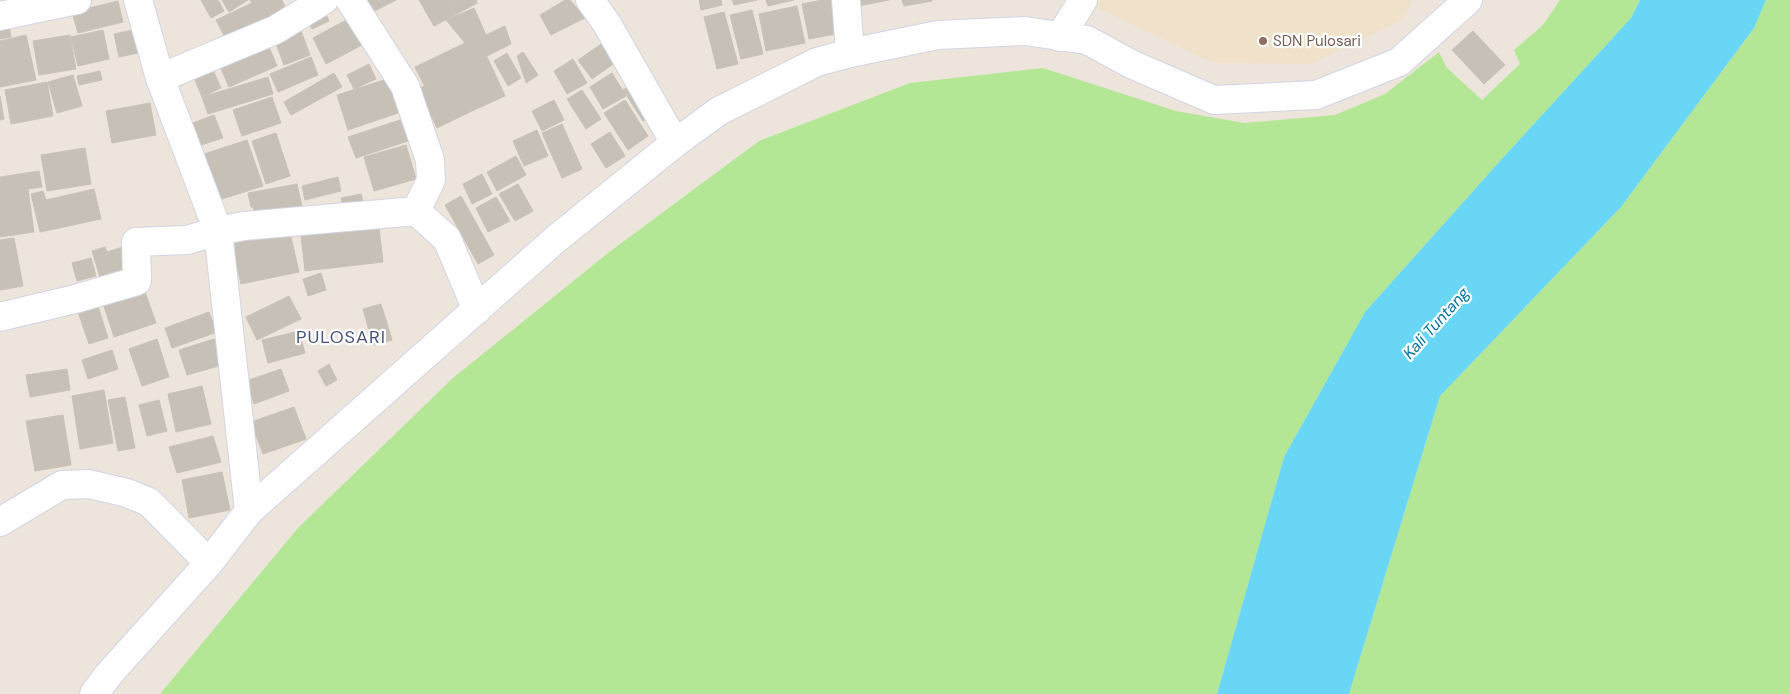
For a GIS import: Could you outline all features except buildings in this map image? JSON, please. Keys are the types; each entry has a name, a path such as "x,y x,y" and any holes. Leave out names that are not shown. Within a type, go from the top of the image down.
{"street":[{"path":"0,16 77,0"},
{"path":"138,0 160,78 218,231 249,511"},
{"path":"160,78 276,30 324,0"},
{"path":"350,0 405,86 430,160 431,180 416,211"},
{"path":"590,0 607,24 675,144"},
{"path":"846,0 850,53"},
{"path":"1060,37 1083,0"},
{"path":"94,694 109,674 209,563 249,511 556,239 719,111 817,62 850,53 938,35 1025,32 1087,40 1131,64 1214,100 1316,95 1399,62 1468,0"},
{"path":"0,317 75,299 137,280 136,242 187,240 244,226 416,211 447,239 476,310"},
{"path":"0,522 62,486 89,484 127,493 149,502 209,563"}],"shaded area":[{"name":"SDN Pulosari","path":"1087,0 1413,0 1402,20 1312,64 1213,63 1085,2"}],"green space":[{"path":"1560,0 1640,0 1631,18 1365,312 1284,457 1217,694 160,694 298,528 453,378 608,253 759,141 910,83 1043,68 1176,111 1244,123 1335,115 1385,94 1439,52 1447,68 1482,100 1520,64 1514,50 1543,25"},
{"path":"1766,0 1790,0 1790,694 1349,694 1440,396 1621,207 1754,28"}],"water":[{"name":"Kali Tuntang","path":"1640,0 1766,0 1754,28 1621,207 1440,396 1349,694 1217,694 1284,457 1365,312 1631,18"}],"place":[{"name":"SDN Pulosari","path":"1263,41"}],"district":[{"name":"PULOSARI","path":"341,337"}]}
